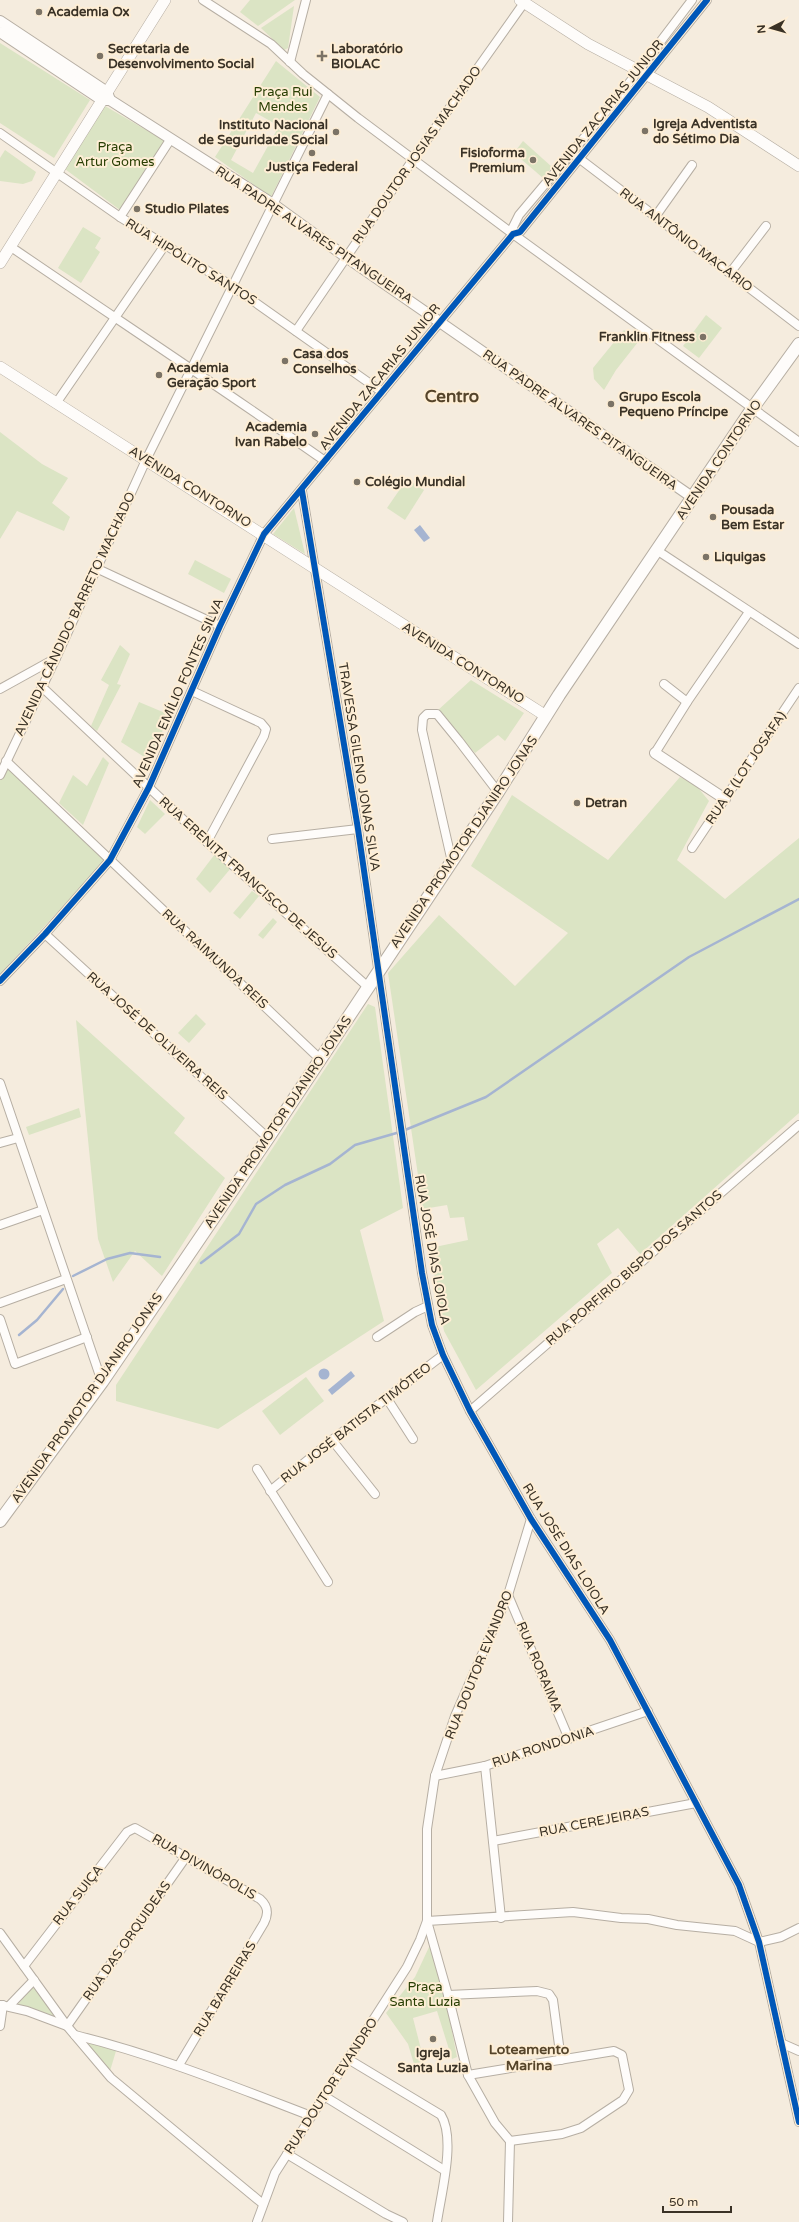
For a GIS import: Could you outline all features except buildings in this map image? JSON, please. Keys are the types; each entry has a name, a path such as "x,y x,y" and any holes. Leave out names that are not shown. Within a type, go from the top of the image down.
{"main road":[{"path":"0,264 57,171 106,97 165,0"},
{"path":"523,1 588,44 708,107 799,166"},
{"name":"AVENIDA CONTORNO","path":"0,367 264,534 315,569 546,716 752,409 799,344"},
{"name":"AVENIDA PROMOTOR DJANIRO JONAS","path":"0,1521 102,1382 268,1138 379,969 452,862 546,716"}],"street":[{"path":"203,0 271,44 290,62 358,118 414,158 513,234 799,442"},
{"path":"290,62 306,0"},
{"name":"AVENIDA ZACARIAS JUNIOR","path":"513,234 513,227 519,215 572,153 692,0"},
{"name":"AVENIDA ZACARIAS JUNIOR","path":"264,534 302,491 439,322 513,234 520,232 581,160 707,0"},
{"name":"RUA DOUTOR JOSIAS MACHADO","path":"296,331 523,1"},
{"path":"0,21 106,97"},
{"path":"0,32 106,97"},
{"path":"273,204 328,94"},
{"name":"RUA PADRE ALVARES PITANGUEIRA","path":"106,97 170,140 273,204 346,257 692,498"},
{"name":"RUA HIPÓLITO SANTOS","path":"0,133 57,171 120,217 232,286 382,392"},
{"path":"120,217 170,140"},
{"name":"RUA ANTÔNIO MACARIO","path":"572,153 799,326"},
{"path":"655,216 692,165"},
{"name":"AVENIDA CÂNDIDO BARRETO MACHADO","path":"2,769 98,569 146,460 273,204"},
{"path":"730,273 766,226"},
{"path":"57,402 165,245"},
{"path":"11,247 115,318 191,367 325,461"},
{"name":"TRAVESSA GILENO JONAS SILVA","path":"302,491 358,829 379,969"},
{"name":"AVENIDA EMÍLIO FONTES SILVA","path":"0,981 45,934 110,860 149,787 220,626 264,534"},
{"path":"658,551 799,644"},
{"path":"98,569 220,626"},
{"path":"725,799 655,753 687,702 749,612"},
{"path":"0,689 56,658"},
{"path":"664,684 687,702"},
{"name":"RUA ERENITA FRANCISCO DE JESUS","path":"42,687 207,842 368,986"},
{"name":"RUA B (LOT JOSAFA)","path":"692,848 799,688"},
{"path":"192,691 261,723 266,729 264,736 207,842"},
{"path":"452,862 422,730 423,718 427,714 436,714 459,741 498,792"},
{"name":"RUA RAIMUNDA REIS","path":"2,769 110,860 320,1059"},
{"path":"272,839 358,829"},
{"name":"RUA JOSÉ DE OLIVEIRA REIS","path":"45,934 268,1138"},
{"name":"RUA JOSÉ DIAS LOIOLA","path":"379,969 399,1119 432,1325 443,1354 470,1411 531,1519 610,1640 739,1885 759,1942 799,2122"},
{"path":"0,1083 102,1382"},
{"name":"RUA PORFIRIO BISPO DOS SANTOS","path":"470,1411 799,1125"},
{"path":"0,1143 18,1138"},
{"path":"0,1225 43,1210"},
{"path":"0,1303 66,1278"},
{"path":"376,1337 415,1312 428,1306"},
{"path":"0,1319 15,1364 87,1337"},
{"name":"RUA JOSÉ BATISTA TIMÓTEO","path":"270,1491 386,1397 443,1354"},
{"path":"386,1397 413,1439"},
{"path":"332,1440 374,1494"},
{"path":"257,1469 328,1582"},
{"name":"RUA DOUTOR EVANDRO","path":"257,2222 262,2204 275,2173 407,1967 420,1940 427,1921 427,1829 435,1776 455,1716 508,1595 531,1519"},
{"name":"RUA RORAIMA","path":"508,1595 569,1739"},
{"name":"RUA RONDONIA","path":"435,1776 485,1766 569,1739 648,1711"},
{"path":"485,1766 501,1918"},
{"name":"RUA CEREJEIRAS","path":"493,1841 696,1803"},
{"name":"RUA DIVINÓPOLIS","path":"134,1828 260,1899 266,1904 268,1911"},
{"name":"RUA SUIÇA","path":"24,1966 127,1832 134,1828"},
{"name":"RUA DAS ORQUIDEAS","path":"68,2026 186,1857"},
{"name":"RUA BARREIRAS","path":"178,2066 264,1923 268,1911"},
{"path":"508,2222 510,2141 495,2123 468,2075 448,1995 427,1921 501,1918 573,1912 621,1918 648,1919 677,1925 735,1931 759,1942 781,1937 799,1928"},
{"path":"0,1933 68,2026 111,2078 262,2204"},
{"path":"0,2026 4,2005 34,1980"},
{"path":"448,1995 541,1991 549,1994 553,2000 561,2060"},
{"path":"4,2005 68,2026"},
{"path":"75,2035 120,2046 311,2116"},
{"path":"781,2043 799,2050"},
{"path":"468,2075 614,2052 622,2054 629,2085 628,2095 617,2105 574,2131 510,2141"},
{"path":"348,2059 441,2115 446,2124 448,2139 437,2222"},
{"path":"324,2096 444,2170"},
{"path":"287,2154 386,2214 403,2222"}],"green space":[{"path":"250,0 295,0 258,26 240,12"},
{"path":"294,6 288,48 284,50 261,28"},
{"path":"0,43 90,100 54,158 0,123"},
{"name":"Praça Rui Mendes","path":"276,61 320,97 271,197 215,157","holes":["256,113 279,126 253,173 231,160"]},
{"name":"Praça Artur Gomes","path":"105,106 165,141 120,210 65,169"},
{"name":"Fisioforma Premium","path":"523,141 552,167 543,178 514,153"},
{"path":"5,150 36,172 32,181 23,184 0,181 0,158"},
{"path":"83,227 101,238 95,248 100,252 81,283 58,268"},
{"name":"Franklin Fitness","path":"706,315 722,328 699,358 683,346"},
{"path":"624,330 638,342 616,370 604,390 594,379 593,368"},
{"path":"0,432 42,464 68,478 52,503 70,517 64,531 17,511 0,539"},
{"path":"407,479 424,490 405,520 387,508"},
{"path":"294,508 305,554 273,534"},
{"path":"195,560 231,579 224,593 188,574"},
{"path":"120,645 130,654 117,684 121,685 97,731 91,726 109,685 101,680"},
{"path":"471,680 524,713 505,741 498,735 475,753 437,711"},
{"path":"139,702 170,715 149,760 121,742"},
{"path":"103,757 109,763 83,825 59,803 73,775 87,786"},
{"path":"5,764 106,860 0,974 0,778"},
{"path":"680,777 695,784 709,801 677,860 725,899 799,838 799,1113 640,1254 618,1228 597,1244 612,1273 476,1390 444,1331 430,1248 468,1240 464,1217 450,1218 447,1205 423,1209 388,973 439,915 515,986 568,933 471,866 512,795 608,860"},
{"path":"150,800 165,814 145,834 137,827"},
{"path":"215,854 231,868 210,893 196,879"},
{"path":"252,891 259,896 240,919 233,913"},
{"path":"273,918 277,922 263,939 258,935"},
{"path":"368,1004 375,1007 403,1208 360,1230 384,1321 218,1429 116,1401 116,1385"},
{"path":"196,1014 206,1024 189,1043 178,1033"},
{"path":"76,1020 185,1118 174,1133 225,1178 162,1276 135,1251 113,1282 98,1239"},
{"path":"79,1108 81,1117 29,1135 26,1127"},
{"path":"306,1377 324,1401 280,1435 262,1411"},
{"name":"Praça Santa Luzia","path":"430,1945 443,1985 457,2057 452,2059 437,2011 413,2018 424,2061 414,2064 408,2044 386,2013 415,1977"},
{"path":"34,1986 55,2016 54,2018 18,2004"},
{"path":"88,2042 96,2043 116,2051 110,2071 90,2049"}],"water":[{"path":"420,525 430,538 424,542 414,530"},
{"path":"324,1368 328,1370 330,1374 328,1378 324,1380 320,1378 318,1374 320,1370"},
{"path":"351,1371 355,1376 332,1395 328,1390"}],"waterway":[{"path":"201,1263 239,1234 256,1204 285,1185 330,1164 355,1145 400,1132 486,1097 689,957 799,899"},
{"path":"73,1276 107,1259 130,1253 160,1257"},
{"path":"19,1335 37,1320 63,1289"}],"cycle path":[{"path":"0,981 45,934 110,860 149,787 220,626 264,534 513,234 520,232 707,0"},
{"path":"302,491 358,829 422,1273 432,1325 443,1355 470,1411 531,1519 610,1640 739,1885 759,1942 799,2122"}],"place":[{"name":"Academia Ox","path":"39,12"},
{"name":"Secretaria de Desenvolvimento Social","path":"100,56"},
{"name":"Laboratório BIOLAC","path":"322,56"},
{"name":"Igreja Adventista do Sétimo Dia","path":"645,131"},
{"name":"Instituto Nacional de Seguridade Social","path":"336,132"},
{"name":"Justiça Federal","path":"312,153"},
{"name":"Fisioforma Premium","path":"533,160"},
{"name":"Studio Pilates","path":"137,209"},
{"name":"Franklin Fitness","path":"703,337"},
{"name":"Casa dos Conselhos","path":"285,361"},
{"name":"Academia Geração Sport","path":"159,375"},
{"name":"Grupo Escola Pequeno Príncipe","path":"611,404"},
{"name":"Academia Ivan Rabelo","path":"315,434"},
{"name":"Colégio Mundial","path":"357,482"},
{"name":"Pousada Bem Estar","path":"713,517"},
{"name":"Liquigas","path":"706,557"},
{"name":"Detran","path":"577,803"},
{"name":"Igreja Santa Luzia","path":"433,2039"}],"district":[{"name":"Centro","path":"452,396"},
{"name":"Loteamento Marina","path":"529,2058"}]}
